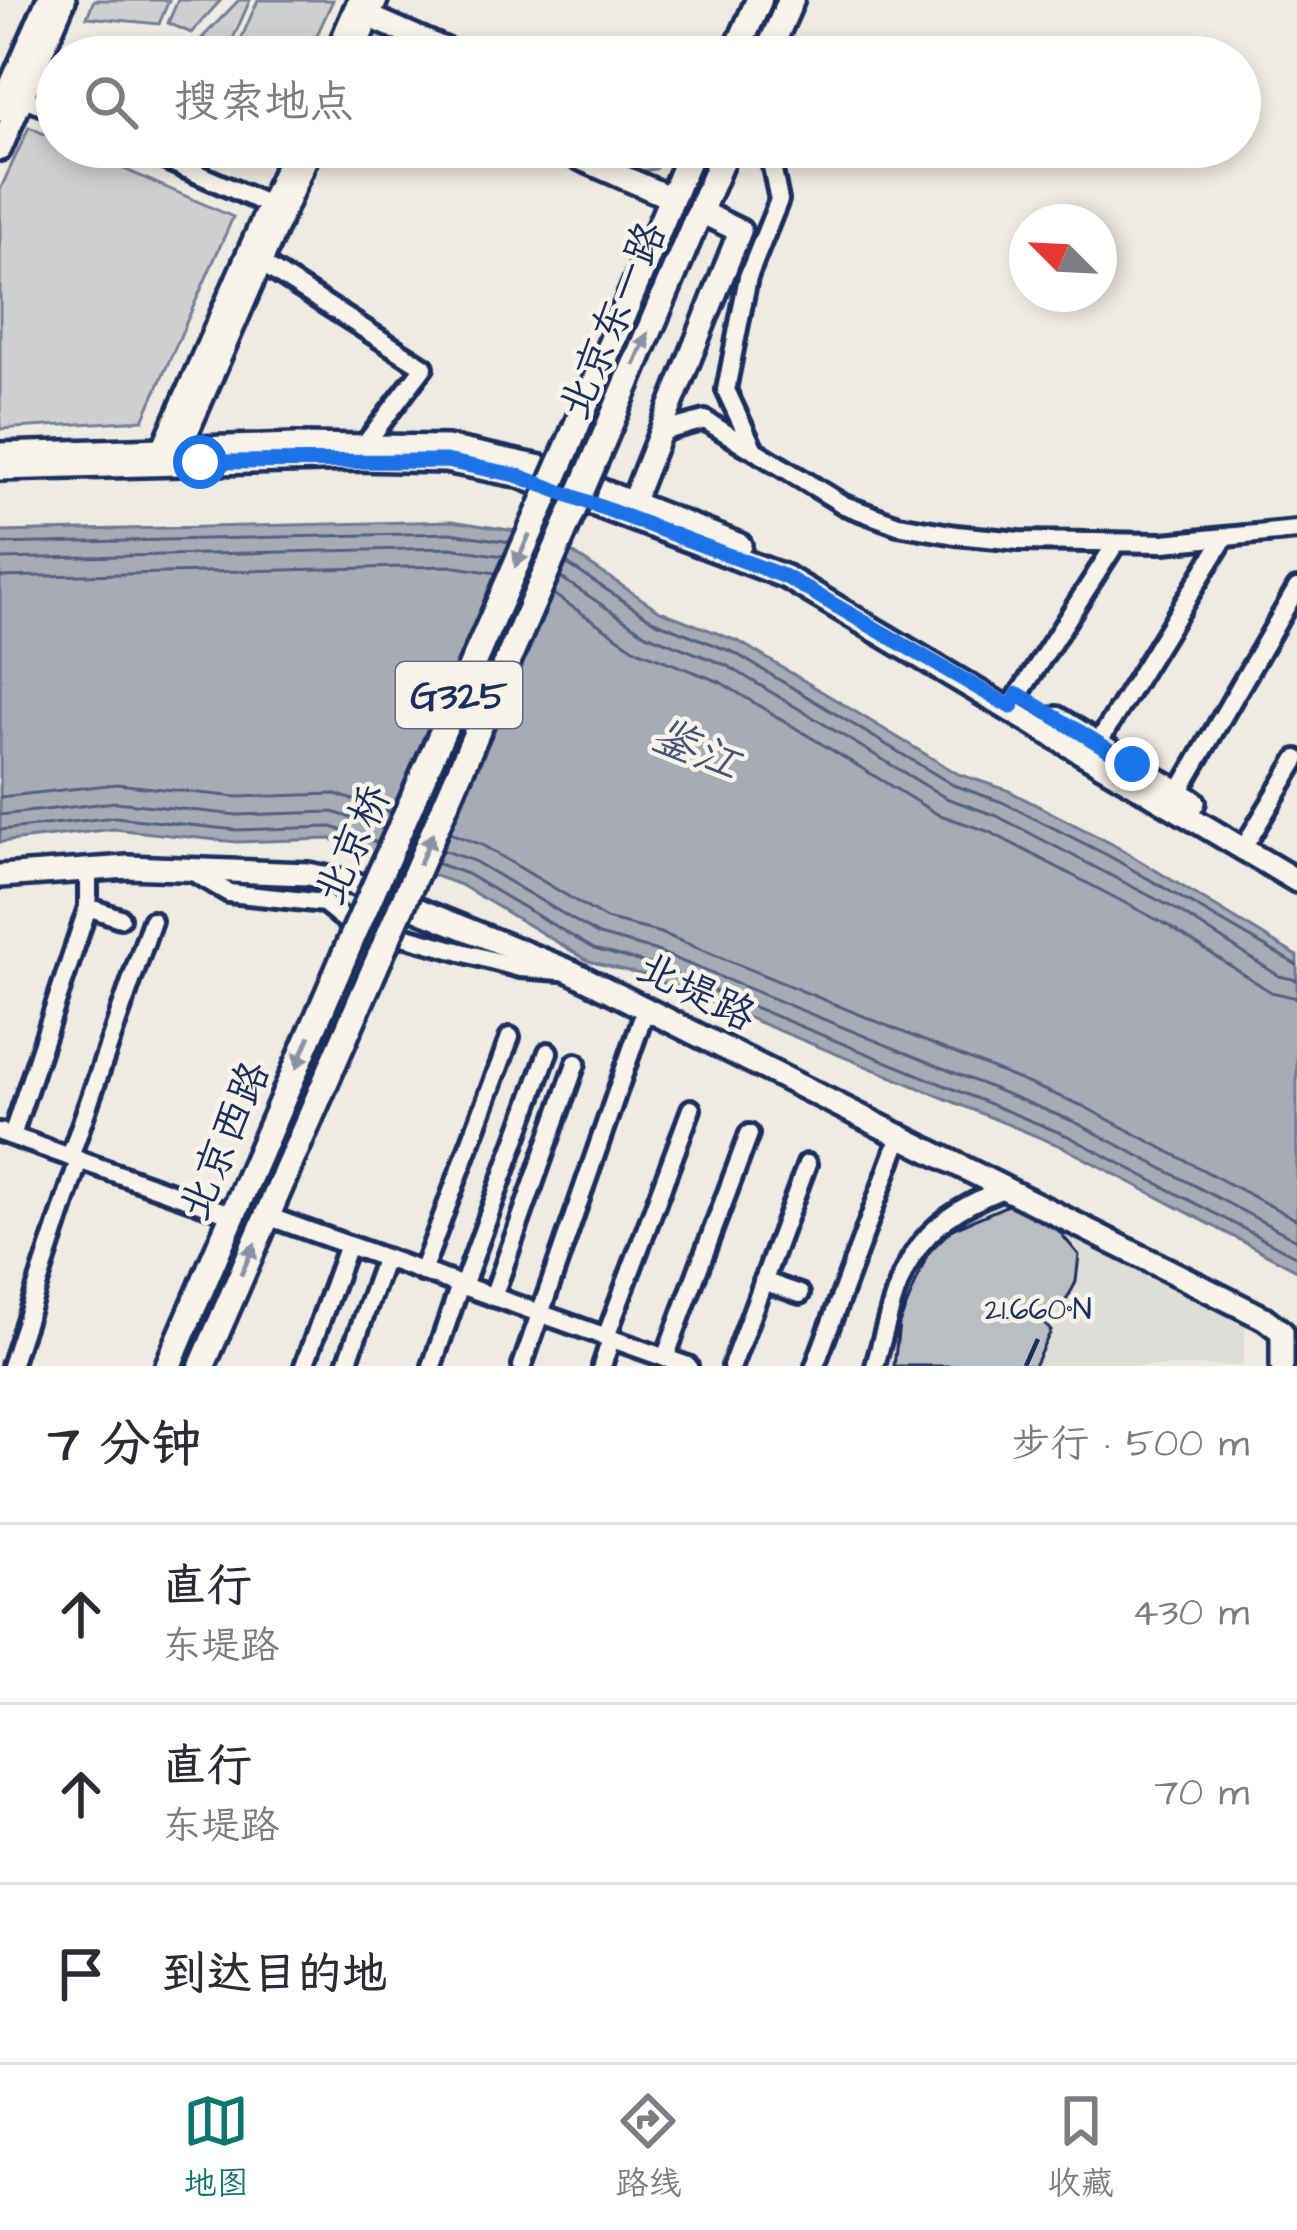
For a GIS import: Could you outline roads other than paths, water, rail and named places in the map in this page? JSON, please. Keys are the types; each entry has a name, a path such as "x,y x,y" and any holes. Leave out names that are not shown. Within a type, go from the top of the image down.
{"highway":[{"path":"743,36 759,0"},
{"path":"776,36 793,0"},
{"name":"北京东一路","path":"569,444 679,168"},
{"name":"北京东一路","path":"596,457 718,168"},
{"name":"北京桥","path":"353,937 569,444"},
{"name":"北京桥","path":"383,949 596,457"},
{"name":"北京西路","path":"168,1366 353,937"},
{"name":"北京西路","path":"202,1366 383,949"}],"main road":[{"path":"0,148 10,100 48,0"},
{"path":"45,36 64,0"},
{"path":"351,36 365,7 421,36"},
{"path":"10,100 36,52"},
{"path":"168,456 261,263 288,168"},
{"path":"168,456 276,208 299,168"},
{"path":"602,168 671,198"},
{"path":"630,509 740,231 699,211"},
{"path":"0,469 365,444 491,453 630,509"},
{"path":"0,454 446,461 516,475 630,509 792,565 1094,749 1297,881"},
{"path":"1094,749 1179,792 1297,865"},
{"name":"北堤路","path":"0,876 88,868 190,870 308,874 353,883 572,972 1264,1318 1282,1332 1282,1366"}],"street":[{"path":"785,36 793,0"},
{"path":"184,168 276,208"},
{"path":"754,450 727,390 748,278 779,200 772,168"},
{"path":"261,263 424,367 365,444"},
{"path":"661,432 705,420 844,506 898,525 1019,542 1116,543 1297,530"},
{"path":"1094,749 1225,537"},
{"path":"1014,700 1116,543"},
{"path":"1179,792 1297,589"},
{"path":"1250,837 1297,759"},
{"path":"88,868 88,908 6,1134 233,1215"},
{"path":"190,870 229,892 324,903 353,937"},
{"path":"88,908 120,918"},
{"path":"10,1366 152,921"},
{"path":"383,949 403,936 520,968 572,972"},
{"path":"522,1366 646,1008"},
{"path":"422,1272 510,1037"},
{"path":"432,1366 548,1052"},
{"path":"493,1297 576,1063"},
{"path":"602,1366 691,1109"},
{"path":"657,1359 749,1134"},
{"path":"815,1366 901,1134"},
{"path":"732,1366 807,1164"},
{"path":"874,1366 914,1247 945,1216 1003,1189"},
{"path":"267,1216 657,1359 688,1366"},
{"path":"304,1366 348,1245"},
{"path":"346,1366 385,1258"},
{"path":"763,1281 800,1294"}],"water":[{"name":"鉴江","path":"452,521 547,536 660,611 740,642 958,774 1007,790 1114,845 1297,956 1297,1270 1063,1147 644,975 589,961 461,885 331,839 236,842 114,829 0,842 0,532"}]}
